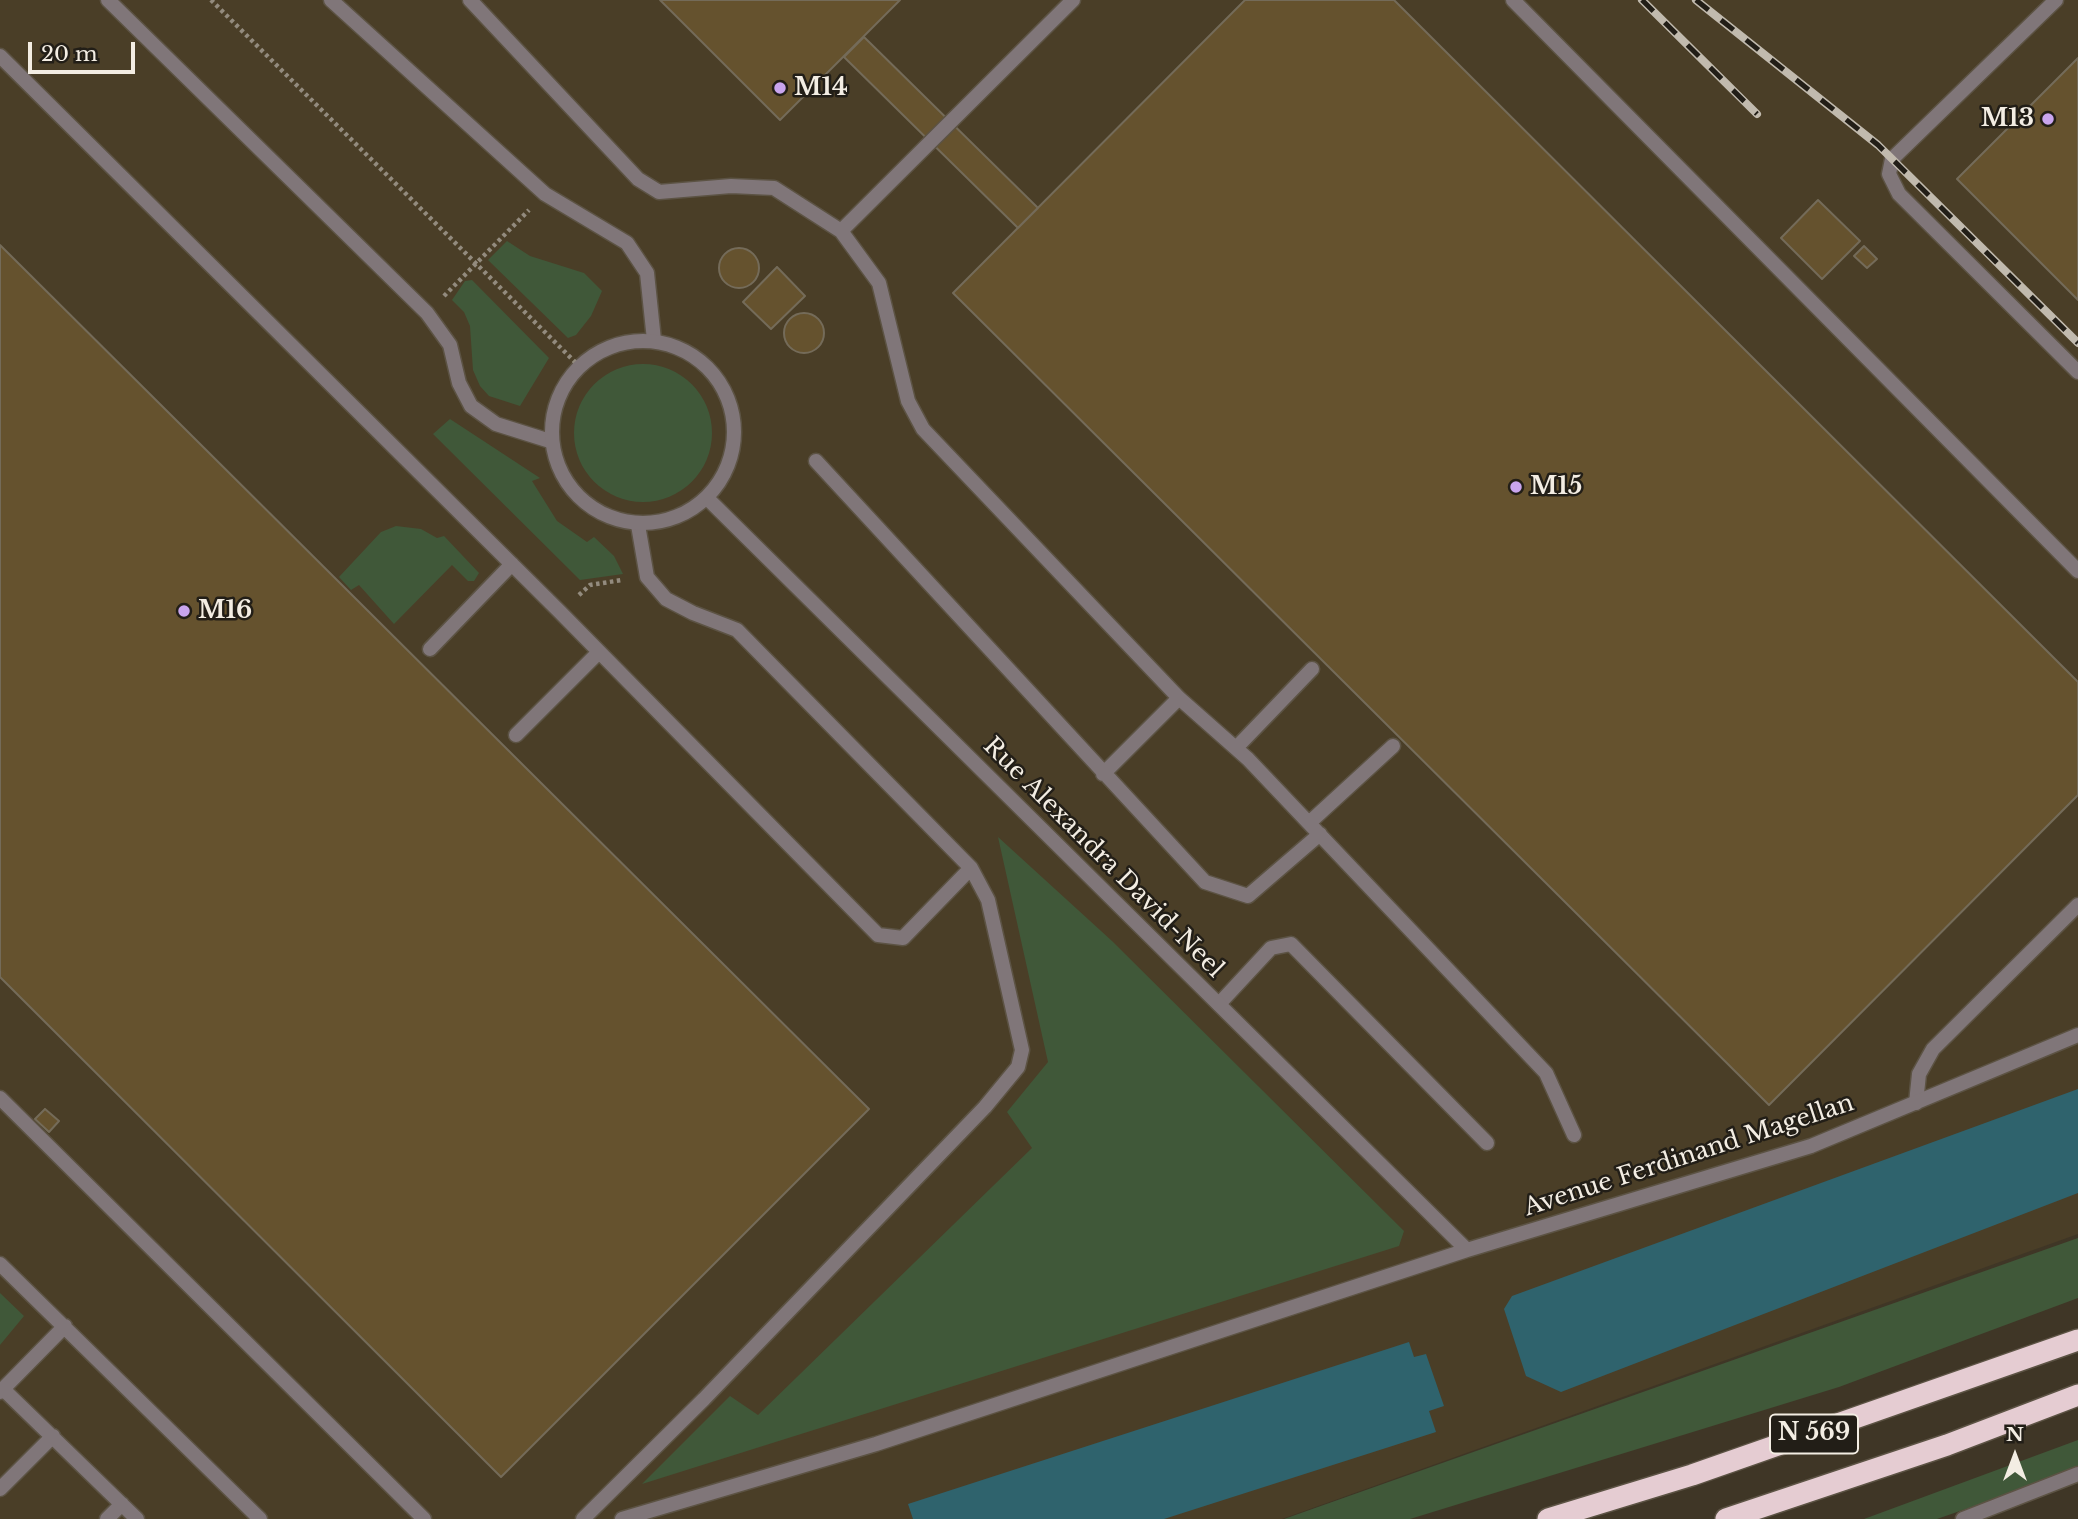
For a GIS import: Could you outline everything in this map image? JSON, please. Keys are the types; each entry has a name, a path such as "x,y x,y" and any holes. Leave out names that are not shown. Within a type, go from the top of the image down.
{"highway":[{"name":"N 569","path":"1548,1519 1692,1475 2078,1340"},
{"name":"N 569","path":"1726,1519 1947,1445 2078,1395"}],"street":[{"path":"108,0 427,313 450,345 459,383 471,406 496,424 550,441"},
{"path":"331,0 545,194 627,243 647,273 654,340"},
{"path":"470,0 638,179 659,192 731,186 774,188 841,231 879,283 908,401 923,429 1179,698 1236,748 1320,834 1545,1073 1574,1135"},
{"path":"841,231 1073,0"},
{"path":"1513,0 2078,571"},
{"path":"2056,0 1892,159 1889,174 1899,194 2078,372"},
{"path":"0,56 561,612 878,935 903,938 971,867"},
{"path":"654,340 693,354 722,383 735,417 730,464 708,498 672,520 638,525 592,510 563,480 550,441 555,400 578,365 613,344 654,340"},
{"path":"816,461 1205,882 1248,896 1320,834"},
{"name":"Rue Alexandra David-Neel","path":"708,498 1467,1250"},
{"path":"583,1519 704,1399 985,1107 1018,1067 1022,1050 988,900 971,867 737,631 666,599 648,577 638,525"},
{"path":"430,649 513,564"},
{"path":"516,735 600,652"},
{"path":"1236,748 1312,669"},
{"path":"1103,774 1179,698"},
{"path":"1309,823 1392,746"},
{"path":"1916,1103 1919,1074 1933,1048 2078,905"},
{"path":"1219,1004 1271,948 1292,944 1487,1143"},
{"name":"Avenue Ferdinand Magellan","path":"622,1519 876,1444 1467,1250 1811,1146 2078,1035"},
{"path":"0,1097 424,1519"},
{"path":"0,1264 260,1519"},
{"path":"65,1326 1,1391 53,1436 137,1519"},
{"path":"0,1489 53,1436"},
{"path":"1963,1519 1993,1513 2078,1474"},
{"path":"107,1519 122,1504"}],"path":[{"path":"211,0 578,365"},
{"path":"427,313 545,194"},
{"path":"561,612 590,584 648,577"}],"shaded area":[{"path":"0,0 2078,0 2078,1234 1282,1519 0,1519"}],"green space":[{"path":"507,241 530,256 584,273 602,291 591,316 576,335 568,338 488,260"},
{"path":"472,280 549,358 520,406 489,396 480,386 473,370 470,326 464,312 452,300 465,281"},
{"path":"643,364 669,369 692,384 707,407 712,433 707,459 692,482 669,497 643,502 617,497 594,482 579,459 574,433 579,407 594,384 617,369"},
{"path":"450,419 540,478 532,481 557,521 587,542 594,537 614,556 623,574 580,580 433,434"},
{"path":"396,526 421,529 437,538 444,536 479,573 474,581 468,581 452,565 394,624 359,585 351,590 339,577 381,532"},
{"path":"998,837 1112,941 1404,1231 1399,1246 642,1484 730,1396 758,1415 1032,1148 1007,1112 1048,1062"},
{"path":"2078,1238 2078,1298 1839,1387 1410,1519 1284,1519"},
{"path":"0,1293 24,1316 0,1345"},
{"path":"2078,1440 2078,1469 2069,1473 1937,1519 1864,1519"}],"water":[{"path":"2078,1089 2078,1193 1561,1392 1526,1376 1504,1309 1512,1296"},
{"path":"1409,1342 1414,1357 1426,1354 1444,1406 1429,1411 1436,1432 1164,1519 913,1519 908,1504"}],"building":[{"name":"M14","path":"660,0 900,0 780,120"},
{"name":"M15","path":"1245,0 1394,0 2078,682 2078,795 1769,1105 953,293"},
{"path":"864,37 1038,208 1018,228 844,57"},
{"name":"M13","path":"2078,58 2078,300 1957,179"},
{"path":"1818,200 1860,241 1822,279 1781,238"},
{"name":"M16","path":"0,245 869,1109 501,1477 0,977"},
{"path":"1864,246 1877,259 1867,268 1854,256"},
{"path":"739,248 747,249 753,254 758,260 758,276 753,282 747,287 739,288 731,287 725,282 720,276 719,268 720,260 725,254 731,249"},
{"path":"777,267 805,296 771,329 743,302"},
{"path":"804,313 812,314 818,319 823,325 823,341 818,347 812,352 804,353 796,352 790,347 785,341 784,333 785,325 790,319 796,314"},
{"path":"45,1109 59,1121 49,1132 35,1119"}],"railway":[{"path":"1642,0 1757,114"},
{"path":"1696,0 1878,145 2078,343"}],"place":[{"name":"M14","path":"780,88"},
{"name":"M13","path":"2048,119"},
{"name":"M15","path":"1516,487"},
{"name":"M16","path":"184,611"}]}
